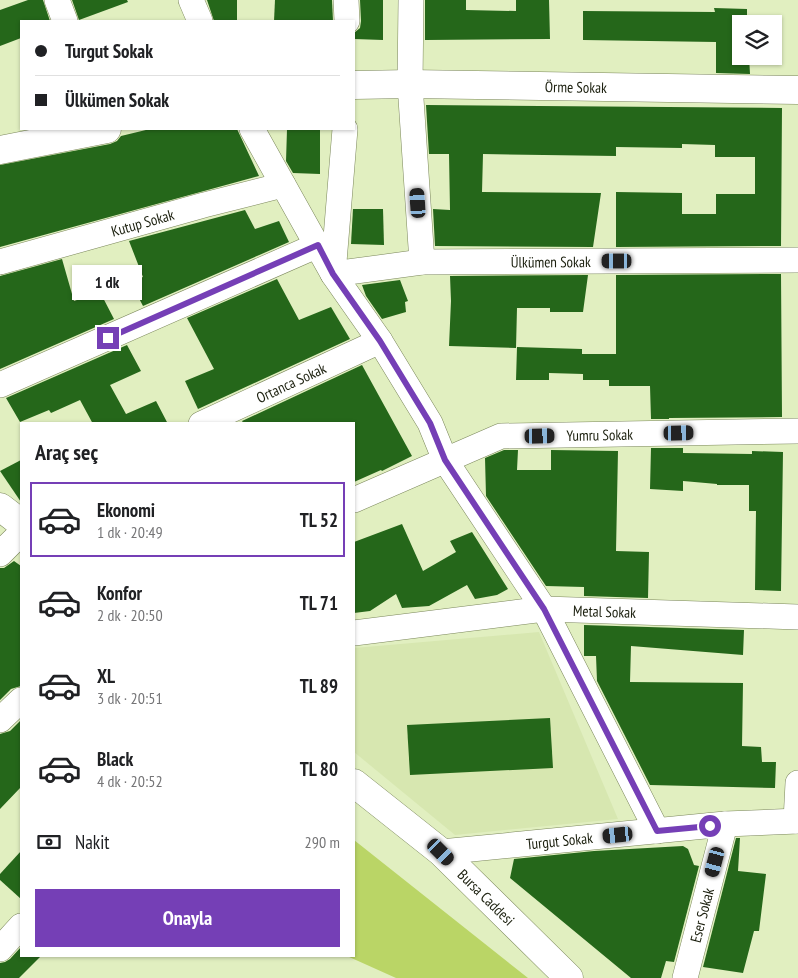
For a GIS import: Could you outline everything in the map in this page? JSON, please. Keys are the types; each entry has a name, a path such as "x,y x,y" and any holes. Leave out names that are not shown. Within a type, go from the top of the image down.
{"main road":[{"name":"Örme Sokak","path":"355,85 410,84 798,90"},
{"path":"0,150 101,130"},
{"name":"Bursa Caddesi","path":"355,784 441,852 569,978"}],"street":[{"path":"57,0 65,20"},
{"path":"190,0 200,20"},
{"path":"346,0 347,20"},
{"path":"411,0 410,84 422,262"},
{"path":"253,130 333,274 380,341 430,423 445,460 544,609 657,831"},
{"path":"333,274 345,130"},
{"name":"Kutup Sokak","path":"0,262 283,185"},
{"path":"0,384 318,245"},
{"name":"Ülkümen Sokak","path":"333,274 422,262 798,260"},
{"name":"Ortanca Sokak","path":"205,422 380,341"},
{"name":"Yumru Sokak","path":"355,500 501,436 798,432"},
{"path":"0,554 15,517"},
{"name":"Metal Sokak","path":"355,633 544,609 798,617"},
{"path":"0,720 20,701"},
{"path":"797,821 798,783"},
{"name":"Turgut Sokak","path":"441,852 726,824 797,821"},
{"name":"Eser Sokak","path":"685,978 726,824"},
{"path":"0,949 20,927"}],"shaded area":[{"path":"539,632 618,819 455,835 355,753 355,648"}],"green space":[{"path":"355,841 528,978 396,978 349,957 355,957"}],"building":[{"path":"28,0 43,0 50,20 20,20 20,38 0,46 0,10"},
{"path":"72,0 127,0 128,2 79,20"},
{"path":"207,0 237,0 237,20 214,20"},
{"path":"275,0 332,0 333,20 274,20"},
{"path":"360,0 383,0 383,40 355,39 355,32 360,28"},
{"path":"425,0 466,0 466,10 516,11 516,0 549,0 550,39 425,40"},
{"path":"714,8 747,9 747,15 732,15 732,65 750,65 750,74 716,73 716,42 583,40 583,11 715,12"},
{"path":"426,105 782,108 781,246 616,247 616,192 682,193 682,214 716,214 716,194 755,194 755,157 715,157 715,145 682,144 682,148 616,147 616,156 483,154 482,192 601,193 593,247 435,246 433,209 450,210 449,154 429,154"},
{"path":"146,130 237,130 259,176 0,247 0,165 110,144 117,141 121,136"},
{"path":"287,130 320,130 320,174 293,173 286,161"},
{"path":"353,209 383,209 384,245 351,244"},
{"path":"245,210 255,229 279,221 289,242 143,306 130,281 143,277 129,241"},
{"path":"62,259 74,301 100,292 114,319 0,369 0,276"},
{"path":"781,274 782,417 651,419 650,386 609,386 609,380 583,380 583,374 549,373 549,380 516,380 517,347 582,349 582,354 616,354 616,275"},
{"path":"588,275 583,312 550,312 550,308 517,308 516,348 449,346 450,276"},
{"path":"277,279 299,320 331,307 350,339 198,409 185,381 214,369 187,318"},
{"path":"400,280 408,301 405,302 406,312 382,319 366,296 362,285"},
{"path":"127,345 141,371 110,385 126,414 156,401 167,422 92,422 80,400 51,413 49,410 20,422 6,398"},
{"path":"362,365 412,456 355,482 355,422 242,421"},
{"path":"651,448 683,448 683,453 752,454 752,451 783,452 781,591 755,590 756,511 749,511 749,485 717,485 683,481 683,491 650,489"},
{"path":"504,450 518,450 517,470 551,470 551,450 618,451 616,551 649,552 648,598 584,596 584,587 546,586 486,496 485,458"},
{"path":"20,461 20,501 0,471"},
{"path":"402,524 423,571 456,552 450,541 472,532 508,589 497,595 475,599 467,585 429,606 402,608 396,594 370,611 355,613 355,542"},
{"path":"14,561 20,565 20,686 11,689 0,700 0,568 4,568"},
{"path":"584,625 744,630 743,655 631,646 630,682 743,683 742,746 761,747 762,762 776,762 775,788 650,785 597,681 596,656 584,656"},
{"path":"550,718 553,768 410,775 407,725"},
{"path":"20,721 20,788 0,809 0,734 10,731"},
{"path":"736,838 740,838 738,871 766,874 759,931 754,931 743,973 703,967"},
{"path":"683,846 688,849 694,865 699,866 674,962 666,961 661,978 631,978 510,878 514,859 594,851"},
{"path":"20,852 20,898 0,880 0,874"},
{"path":"20,948 20,957 40,957 19,978 0,978 0,963 10,959"}],"route":[{"path":"108,338 318,245 333,274 380,341 430,423 445,460 544,609 657,831 710,826"}]}
